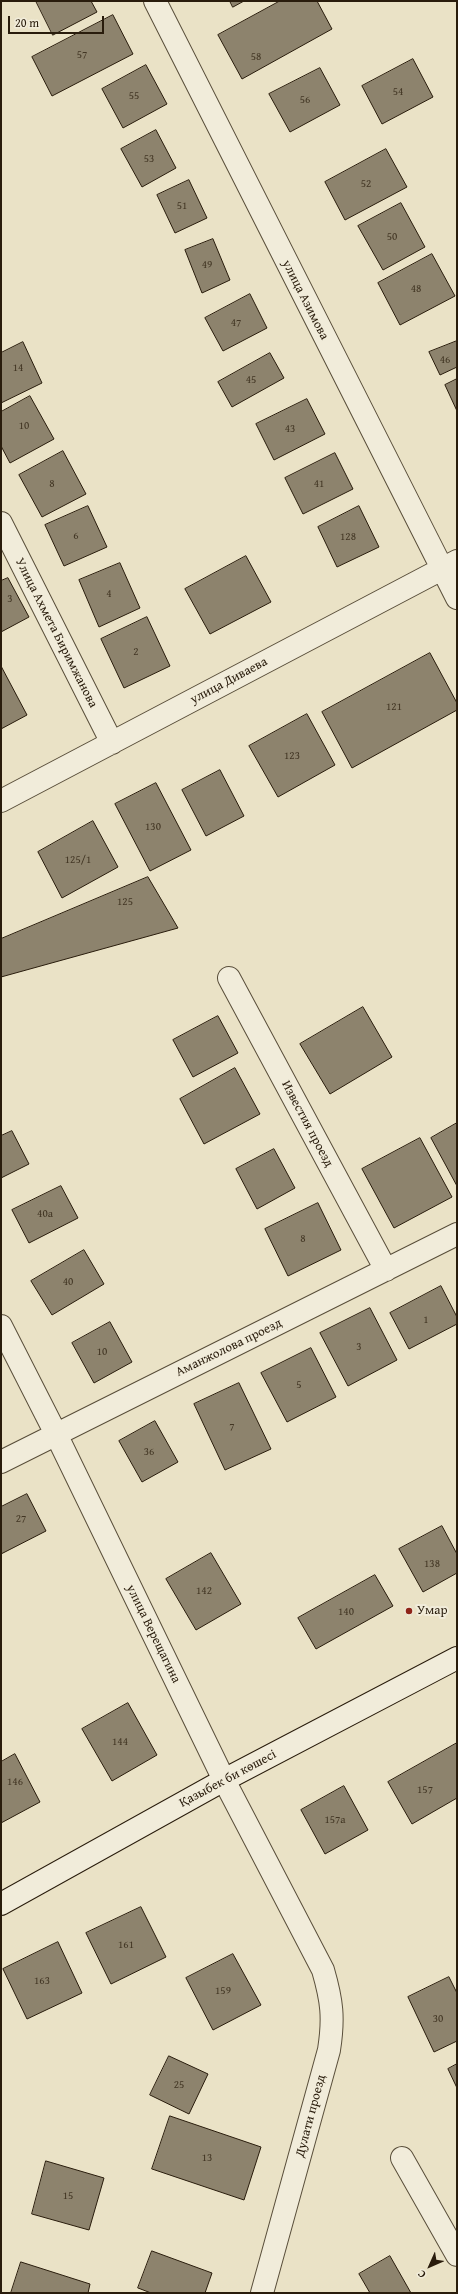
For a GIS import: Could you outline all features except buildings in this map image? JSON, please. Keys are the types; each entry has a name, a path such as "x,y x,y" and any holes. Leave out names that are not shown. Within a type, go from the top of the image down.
{"street":[{"name":"улица Азимова","path":"154,1 449,565 457,598"},
{"name":"Улица Ахмета Биримжанова","path":"1,523 112,743"},
{"name":"улица Диваева","path":"1,800 449,565"},
{"name":"Известия проезд","path":"229,978 386,1270"},
{"name":"Аманжолова проезд","path":"1,1462 457,1234"},
{"name":"улица Верещагина","path":"1,1326 56,1434 224,1780 308,1940"},
{"name":"Қазыбек би көшесі","path":"1,1904 224,1780 457,1658"},
{"name":"Дулати проезд","path":"262,2293 329,2050 333,2026 332,2001 323,1970 308,1940"},
{"path":"402,2158 457,2255"}],"place":[{"name":"Умар","path":"409,1611"}]}
